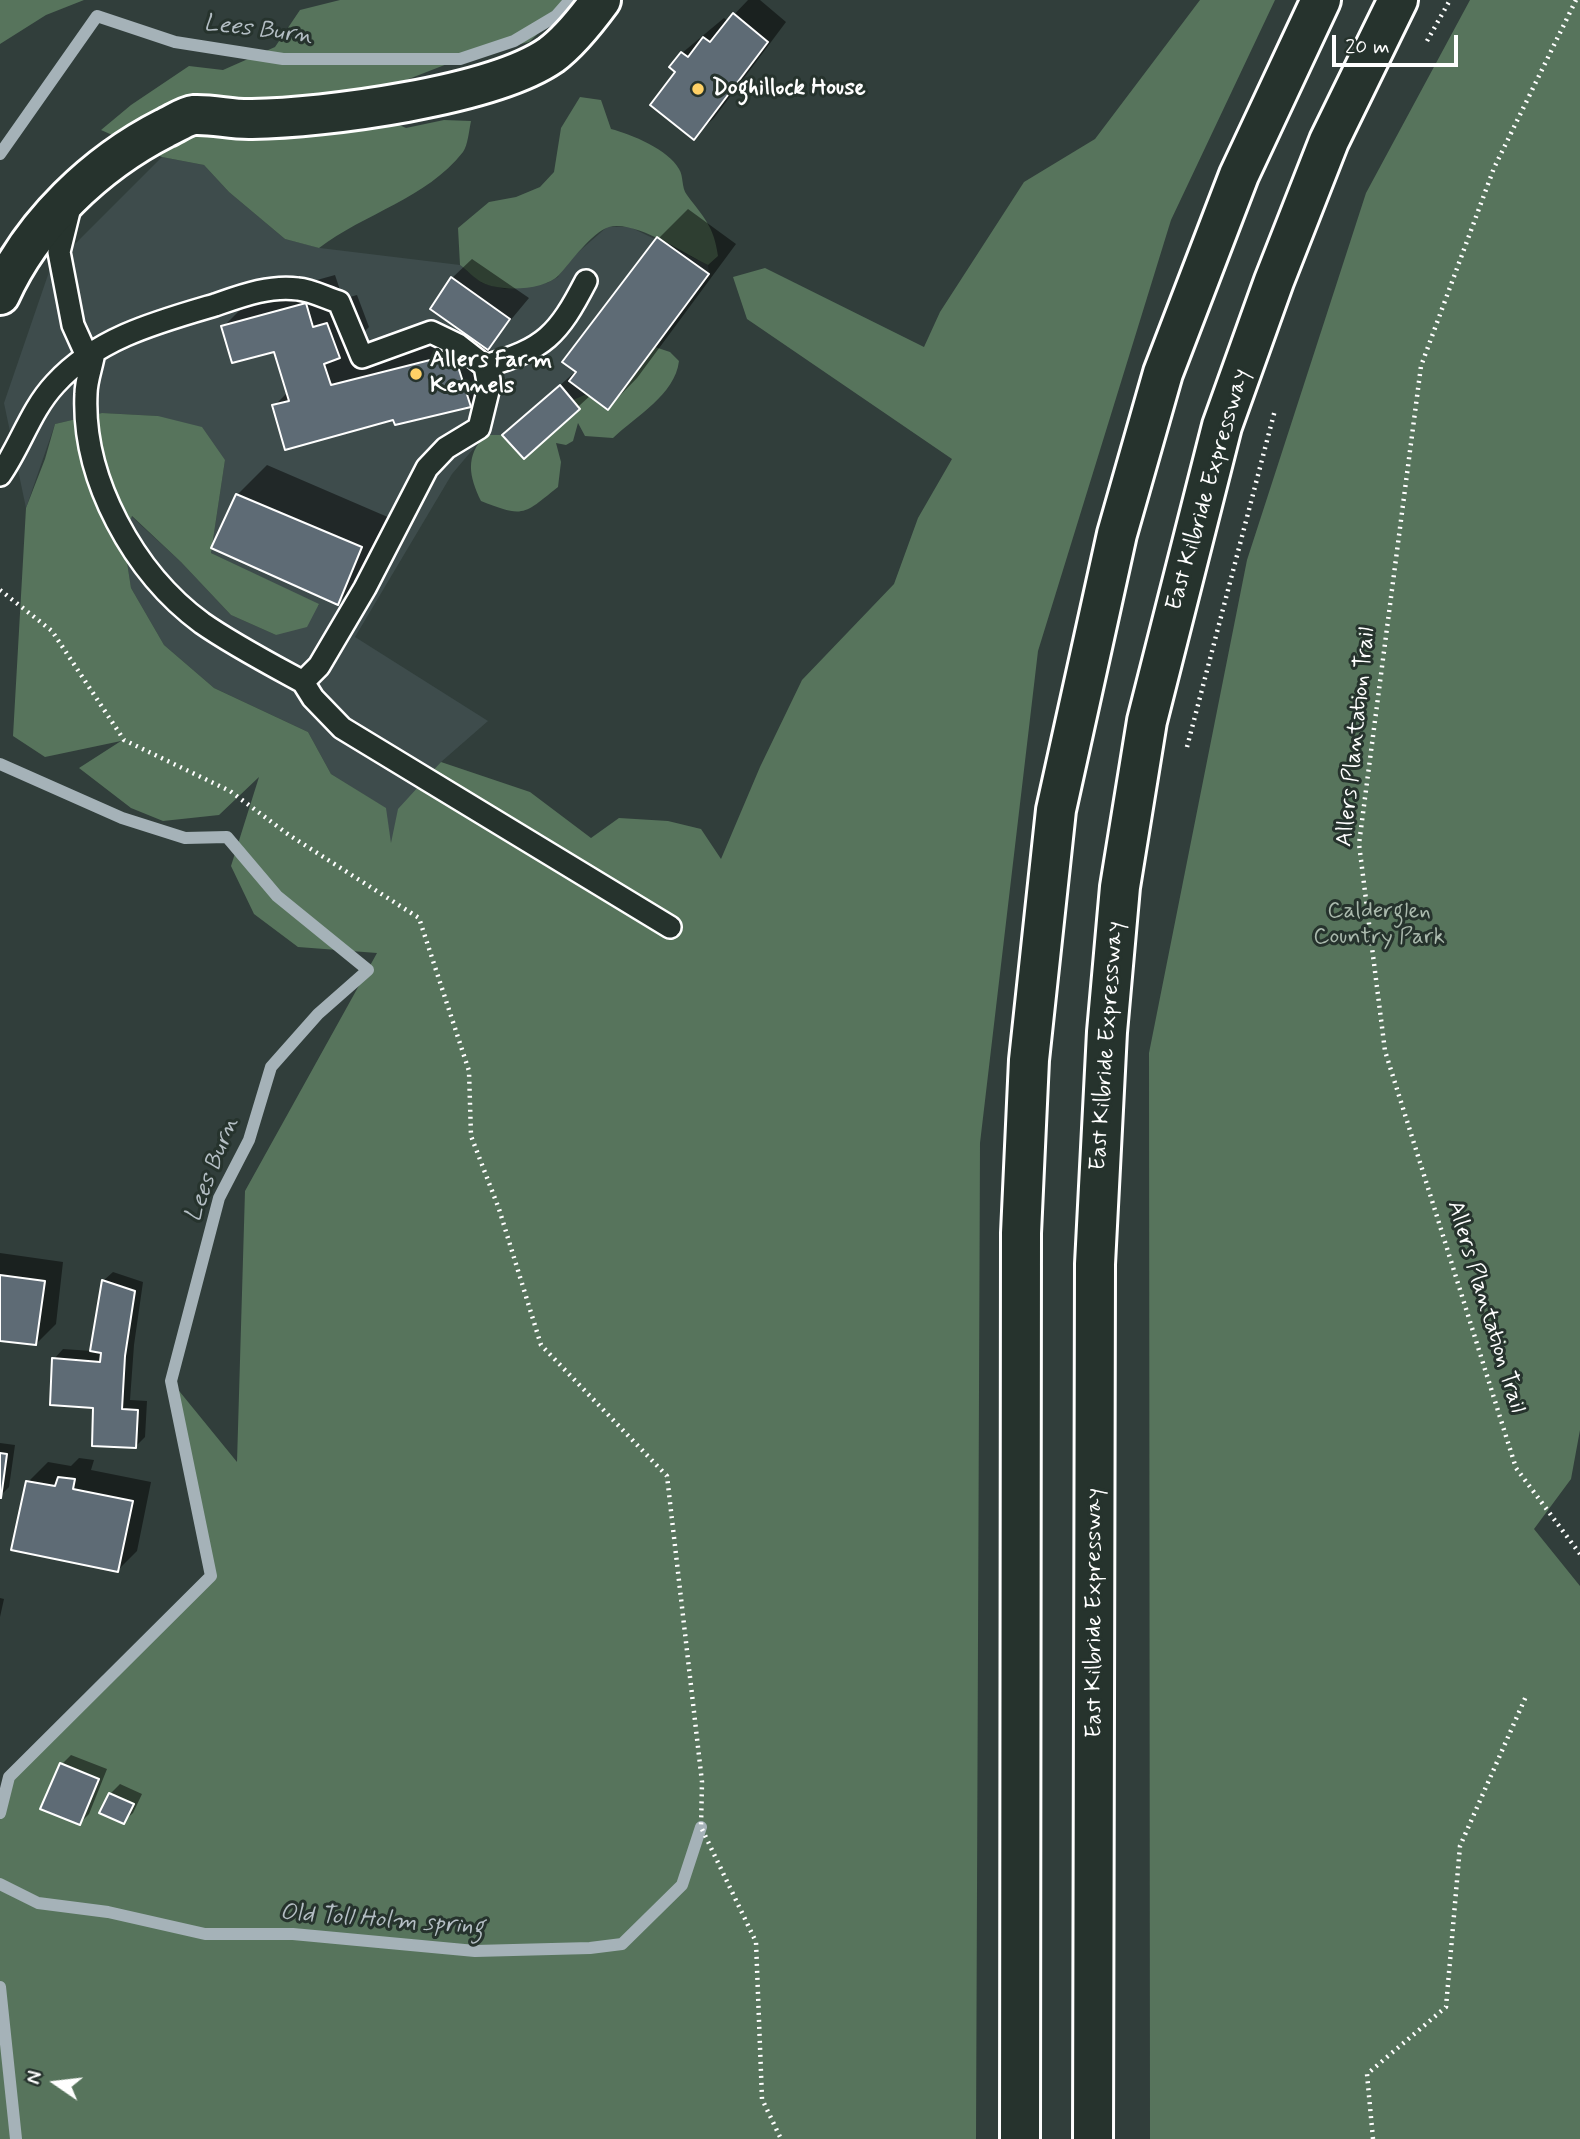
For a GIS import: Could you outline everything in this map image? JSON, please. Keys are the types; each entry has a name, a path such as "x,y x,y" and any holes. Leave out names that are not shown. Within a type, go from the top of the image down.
{"main road":[{"path":"0,295 9,275 45,224 74,194 115,158 192,115 250,120 327,115 494,80 550,55 586,20 601,0"},
{"path":"1020,2139 1021,1233 1029,1060 1056,810 1117,534 1163,373 1240,175 1321,0"},
{"name":"East Kilbride Expressway","path":"1093,2139 1095,1264 1107,1032 1120,887 1147,721 1222,426 1274,281 1329,141 1398,0"}],"lane":[{"path":"74,194 59,252 73,324 91,354 86,393 88,426 96,470 123,536 156,579 202,622 303,682 313,698 342,728 670,927"},
{"path":"485,366 529,353 552,334 567,317 586,281"},
{"path":"0,475 10,460 30,415 55,384 91,354 138,328 255,292 298,289 338,302 362,357 431,332 458,345 485,366 489,387 479,428 446,448 427,468 365,588 319,666 303,682"}],"path":[{"path":"1424,47 1450,0"},
{"name":"Allers Plantation Trail","path":"1576,0 1494,168 1421,366 1359,844 1385,1051 1516,1468 1580,1554"},
{"path":"1186,751 1277,402"},
{"path":"0,590 52,631 124,740 230,791 289,835 419,918 469,1071 471,1136 499,1209 541,1345 667,1476 702,1782 701,1826 756,1942 762,2099 782,2139"},
{"path":"1373,2139 1367,2074 1446,2007 1460,1846 1527,1693"}],"shaded area":[{"path":"162,157 204,165 229,192 285,239 320,248 460,265 482,283 505,289 547,283 558,277 568,261 607,227 630,227 708,265 709,274 608,410 574,400 580,409 524,459 485,435 452,474 355,637 488,721 441,762 391,845 385,808 331,774 308,732 214,688 164,645 131,588 123,536 131,516 181,562 231,615 276,635 319,605 211,553 225,460 158,416 102,413 55,424 26,508 4,403 50,269"}],"green space":[{"path":"0,0 84,0 46,15 0,44"},
{"path":"340,0 574,0 529,42 460,59 383,89 377,115 406,128 444,120 471,121 465,149 431,182 319,248 285,239 229,192 204,165 162,157 101,130 131,105 189,66 223,70 275,47 300,10"},
{"path":"1200,0 1275,0 1171,220 1038,651 980,1143 976,2139 0,2139 0,1813 9,1777 211,1576 171,1381 237,1462 245,1191 377,953 298,947 254,914 231,866 259,777 219,815 163,821 131,808 79,768 121,741 45,757 13,736 26,508 55,424 102,413 158,416 202,427 225,460 211,553 319,604 307,627 276,635 231,615 181,562 132,516 123,536 131,588 164,645 214,688 308,732 331,774 386,808 391,843 398,809 441,762 530,792 591,838 619,818 668,821 701,829 721,859 760,767 802,680 894,584 918,518 952,459 747,319 733,277 765,268 924,347 940,312 1024,182 1095,139"},
{"name":"Calderglen Country Park","path":"1470,0 1580,0 1580,1430 1571,1479 1534,1529 1580,1586 1580,2139 1150,2139 1149,1053 1247,560 1366,193"},
{"path":"580,97 601,100 611,129 649,144 674,162 681,172 685,192 714,237 718,256 708,265 645,233 620,226 602,230 559,275 532,287 489,285 478,280 460,265 458,228 489,202 516,197 540,187 554,172 561,128"},
{"path":"655,347 670,352 679,361 670,384 653,404 613,438 585,436 578,423 573,441 566,445 556,443 561,462 558,487 530,508 522,511 506,510 481,501 471,467 474,451 485,435 502,435 524,458 580,409 573,400 587,394 608,410"}],"building":[{"name":"Doghillock House","path":"733,13 768,42 694,140 650,105 675,72 669,67 681,52 688,57 703,37 710,42"},
{"path":"657,237 709,274 608,410 569,381 576,372 562,362"},
{"path":"451,277 510,319 488,350 430,309"},
{"name":"Allers Farm Kennels","path":"306,303 313,327 327,323 340,358 324,364 331,385 454,354 471,407 395,425 393,420 285,450 272,405 289,401 274,352 232,363 221,326"},
{"path":"560,385 580,409 524,459 502,435"},
{"path":"236,494 362,547 338,605 211,548"},
{"path":"0,1275 45,1281 36,1345 0,1341"},
{"path":"102,1280 135,1291 125,1356 122,1409 138,1410 136,1448 92,1446 93,1408 50,1405 52,1358 100,1362 101,1353 90,1351"},
{"path":"0,1453 7,1454 1,1498 0,1498"},
{"path":"58,1477 75,1479 73,1489 133,1501 118,1572 11,1550 26,1481 55,1486"},
{"path":"60,1763 99,1779 80,1825 40,1809"},
{"path":"109,1793 134,1804 124,1824 99,1813"}],"waterway":[{"name":"Lees Burn","path":"0,154 97,16 175,42 283,59 460,59 514,41 556,16 570,0"},
{"name":"Lees Burn","path":"0,764 122,818 185,838 227,837 277,896 368,970 318,1014 271,1067 249,1140 219,1198 171,1381 211,1576 9,1777 0,1813"},
{"name":"Old Toll Holm spring","path":"0,1884 38,1903 108,1912 205,1934 293,1934 475,1951 590,1948 622,1944 682,1885 701,1827"},
{"name":"Lees Burn","path":"0,1987 16,2139"}],"place":[{"name":"Doghillock House","path":"698,89"},
{"name":"Allers Farm Kennels","path":"416,374"}]}
